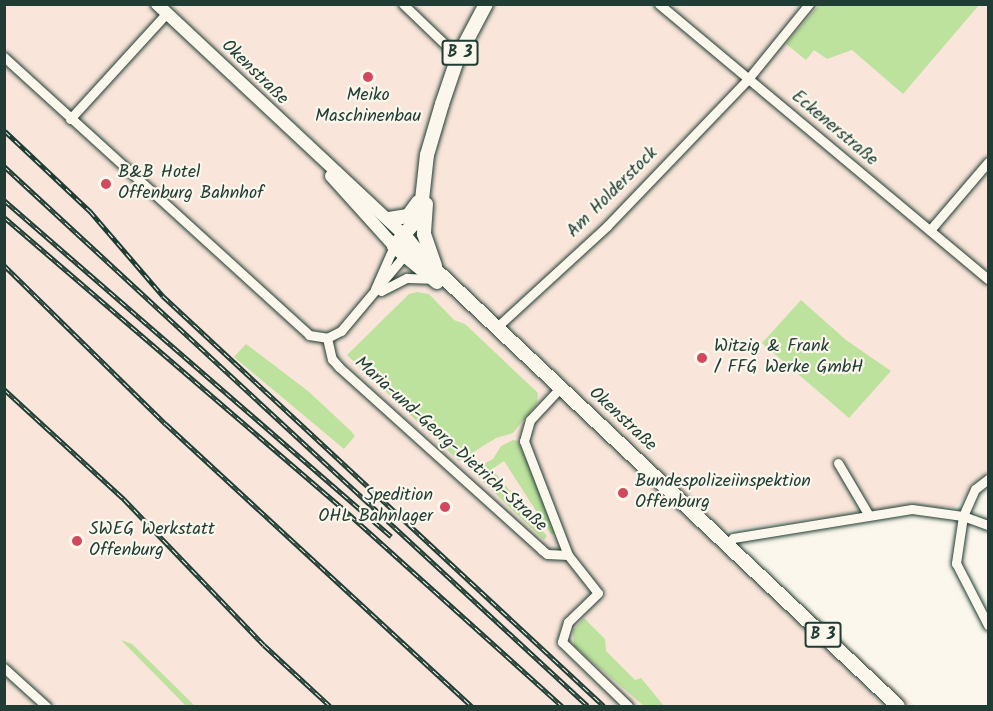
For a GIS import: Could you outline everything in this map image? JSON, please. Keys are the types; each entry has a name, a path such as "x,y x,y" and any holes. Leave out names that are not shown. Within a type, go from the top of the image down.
{"main road":[{"name":"Okenstraße","path":"157,4 317,158 389,219 404,246"},
{"name":"B 3","path":"404,246 415,222 424,193 427,155 458,57 486,4"},
{"name":"Okenstraße","path":"317,158 356,207 498,326 727,544"},
{"name":"B 3","path":"424,193 427,211 424,234 436,276"},
{"path":"389,219 408,216 424,193"},
{"path":"404,246 424,234"},
{"name":"B 3","path":"727,544 898,706"}],"street":[{"path":"403,4 458,57"},
{"name":"Eckenerstraße","path":"659,4 988,279"},
{"name":"Am Holderstock","path":"498,326 607,226 748,79 809,4"},
{"path":"70,119 166,14"},
{"path":"4,57 295,326 309,335 327,338 341,331 372,297 404,246"},
{"path":"930,230 988,162"},
{"path":"372,297 404,246"},
{"path":"372,297 401,279 436,276"},
{"name":"Maria-und-Georg-Dietrich-Straße","path":"327,338 332,359 339,367 533,542 547,554 568,555"},
{"path":"561,387 530,420 524,441 568,555 598,593 568,622 562,642 628,706"},
{"path":"838,463 868,514"},
{"path":"988,479 975,489 963,516 956,563 988,625"},
{"path":"727,544 733,538 868,514 912,509 963,516 988,525"},
{"path":"4,668 46,706"}],"shaded area":[{"path":"4,5 988,5 988,473 955,507 893,509 722,531 915,706 5,706"}],"green space":[{"path":"819,5 979,5 903,94 852,50 827,59 814,50 806,60 786,44"},
{"path":"417,292 429,294 454,320 465,324 538,393 537,403 513,433 496,438 459,461 347,355 409,294"},
{"path":"801,300 846,340 891,371 849,418 762,343"},
{"path":"246,344 308,391 351,431 355,436 344,449 234,357"},
{"path":"513,440 518,441 557,533 551,534 504,461 492,469 547,536 544,540 474,473 476,468 493,459 501,446"},
{"path":"584,618 605,639 606,651 635,680 641,678 664,706 644,706 574,646 573,630"},
{"path":"121,640 132,644 195,706 186,706"}],"railway":[{"path":"5,131 90,211 163,296 604,706"},
{"path":"4,166 588,706"},
{"path":"4,200 391,536"},
{"path":"4,217 340,506 562,706"},
{"path":"4,265 166,424 472,706"},
{"path":"4,389 124,499 264,645 330,706"}],"place":[{"name":"Meiko Maschinenbau","path":"368,77"},
{"name":"B&B Hotel Offenburg Bahnhof","path":"106,184"},
{"name":"Witzig & Frank / FFG Werke GmbH","path":"702,358"},
{"name":"Bundespolizeiinspektion Offenburg","path":"623,493"},
{"name":"Spedition OHL Bahnlager","path":"445,507"},
{"name":"SWEG Werkstatt Offenburg","path":"77,541"}]}
